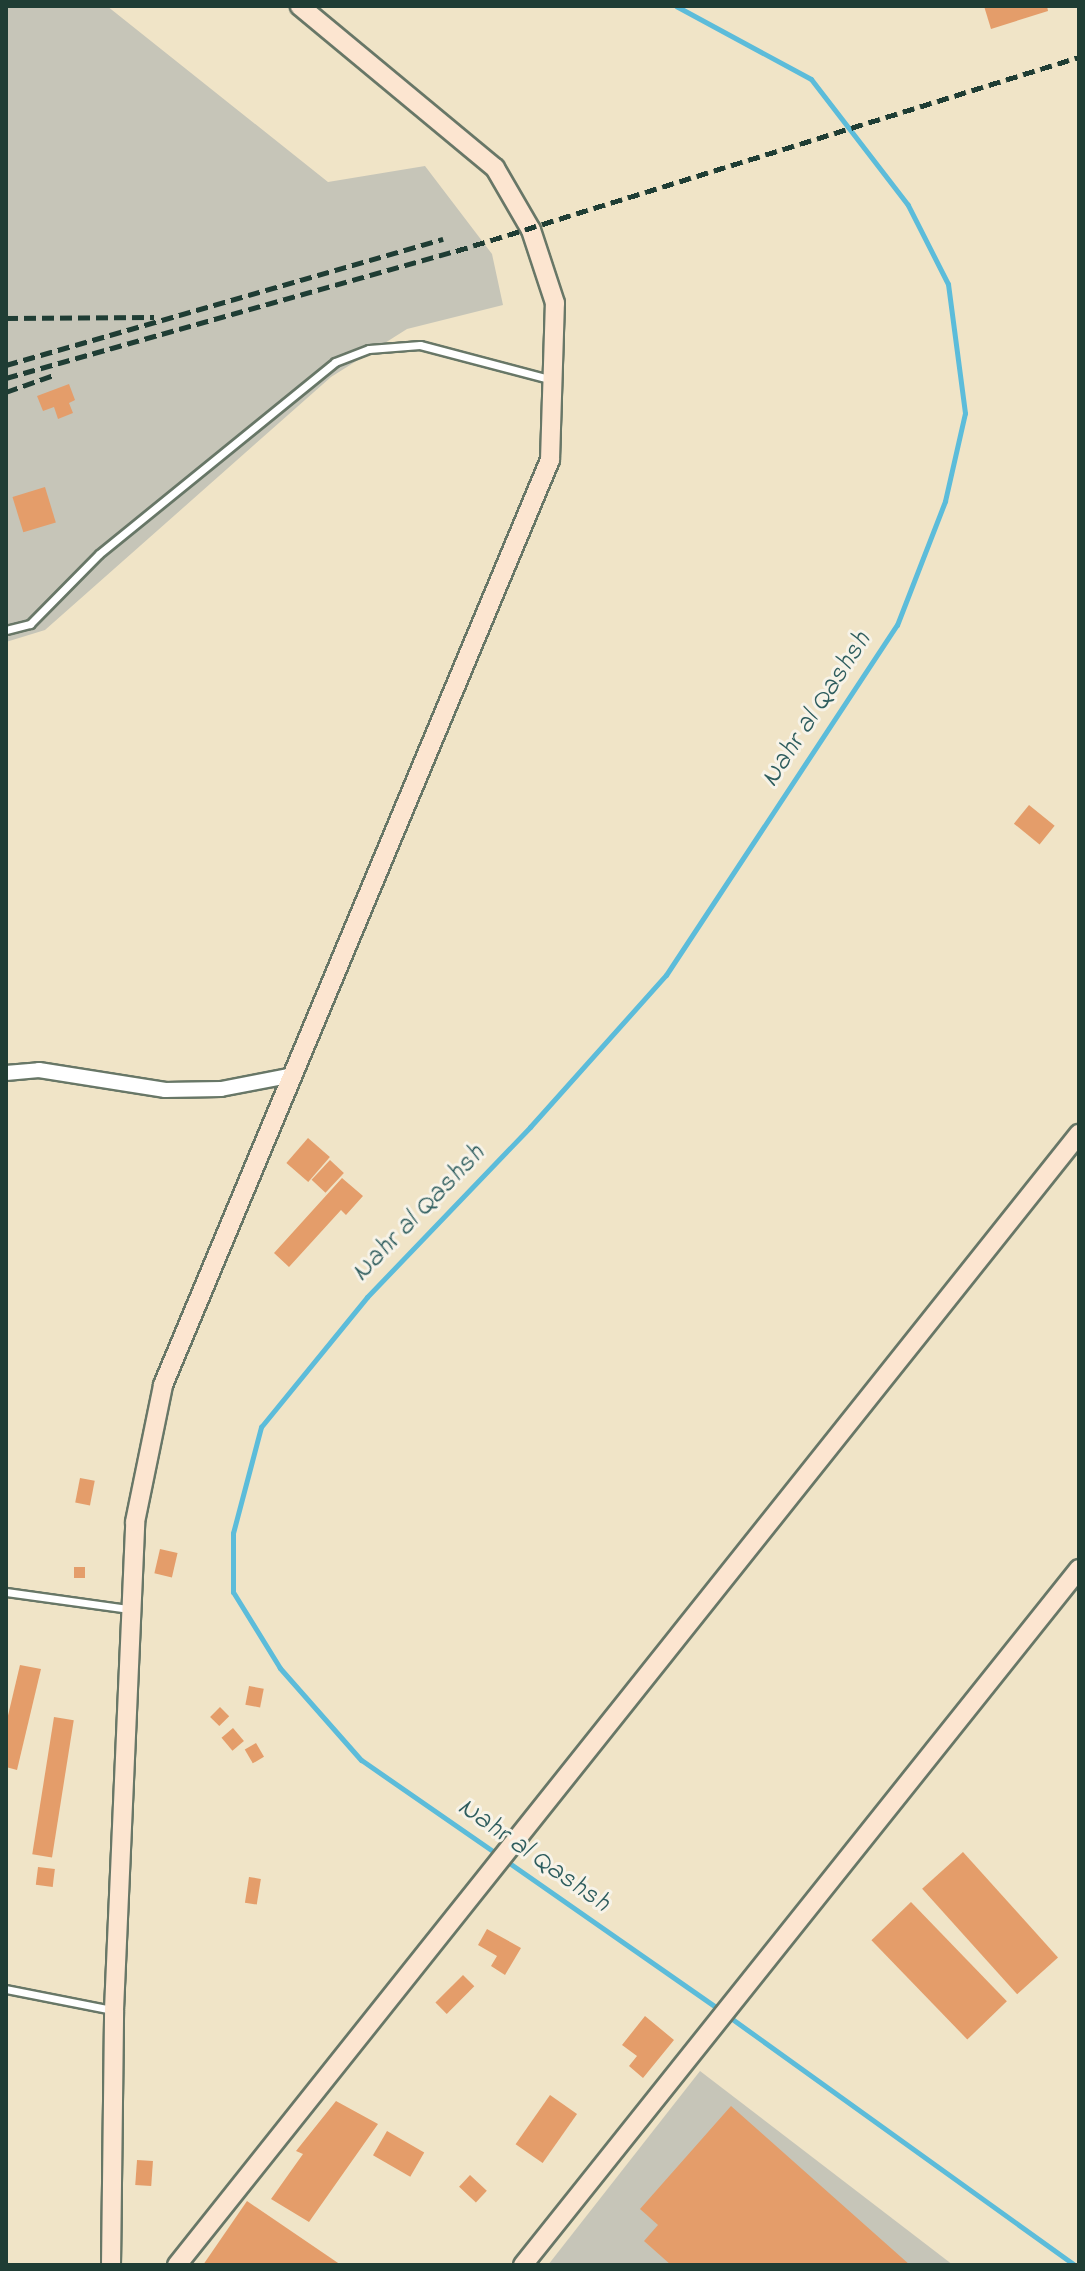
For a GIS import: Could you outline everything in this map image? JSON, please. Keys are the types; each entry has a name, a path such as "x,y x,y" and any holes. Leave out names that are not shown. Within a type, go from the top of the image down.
{"street":[{"path":"111,2265 114,2010 135,1522 163,1385 288,1076 550,460 555,380 555,303 531,230 495,168 300,6"},
{"path":"6,1073 39,1070 165,1090 221,1089 288,1076"},
{"path":"177,2265 1079,1134"},
{"path":"523,2265 696,2047 771,1959 1079,1569"}],"lane":[{"path":"6,630 30,624 99,554 335,362 369,349 420,345 555,380"},
{"path":"6,1592 131,1609"},
{"path":"6,1989 114,2010"}],"shaded area":[{"path":"6,6 107,6 328,182 425,166 492,254 503,305 407,329 331,377 45,630 6,642"},
{"path":"700,2071 953,2265 548,2265"}],"building":[{"path":"984,6 1047,6 1048,11 991,29"},
{"path":"69,384 75,400 69,403 73,413 58,419 54,407 43,411 37,396"},
{"path":"45,487 56,522 23,532 12,497"},
{"path":"1029,805 1055,826 1040,844 1014,824"},
{"path":"308,1138 330,1157 308,1182 286,1163"},
{"path":"330,1160 344,1173 325,1193 312,1180"},
{"path":"342,1178 363,1196 346,1215 341,1210 289,1267 274,1253"},
{"path":"80,1478 95,1481 90,1505 75,1503"},
{"path":"160,1549 178,1553 172,1577 154,1573"},
{"path":"74,1567 85,1567 85,1578 74,1578"},
{"path":"20,1665 41,1669 17,1770 6,1767 6,1724"},
{"path":"249,1686 264,1689 260,1708 245,1705"},
{"path":"220,1707 229,1716 219,1726 210,1717"},
{"path":"54,1717 74,1720 52,1857 32,1854"},
{"path":"233,1728 244,1741 232,1751 222,1738"},
{"path":"256,1743 264,1757 253,1763 245,1750"},
{"path":"963,1852 1058,1958 1017,1994 922,1889"},
{"path":"38,1867 55,1869 53,1887 36,1885"},
{"path":"249,1877 261,1879 257,1905 245,1903"},
{"path":"911,1902 1007,2001 967,2039 871,1940"},
{"path":"487,1929 521,1948 505,1975 491,1966 497,1956 478,1945"},
{"path":"463,1975 474,1986 447,2014 435,2003"},
{"path":"645,2016 674,2040 643,2078 629,2066 637,2056 622,2045"},
{"path":"550,2095 577,2114 543,2163 516,2144"},
{"path":"336,2101 378,2124 309,2222 271,2199 303,2154 296,2151"},
{"path":"731,2106 910,2265 671,2265 644,2241 658,2225 640,2209"},
{"path":"387,2131 424,2152 410,2177 373,2155"},
{"path":"137,2160 153,2161 151,2186 135,2185"},
{"path":"470,2175 487,2191 476,2202 459,2187"},
{"path":"247,2201 341,2265 203,2265"}],"waterway":[{"name":"Nahr al Qashsh","path":"497,1854 361,1760 280,1668 233,1592 233,1533 261,1427 367,1297 530,1127 666,975 897,625 945,501 965,413 948,284 908,205 811,79 676,6"},
{"name":"Nahr al Qashsh","path":"505,1860 720,2010"},
{"name":"Nahr al Qashsh","path":"728,2016 1074,2265"}],"railway":[{"path":"6,378 456,251 1079,57"},
{"path":"6,365 443,239"},
{"path":"6,318 154,317"},
{"path":"6,392 54,375"}]}
